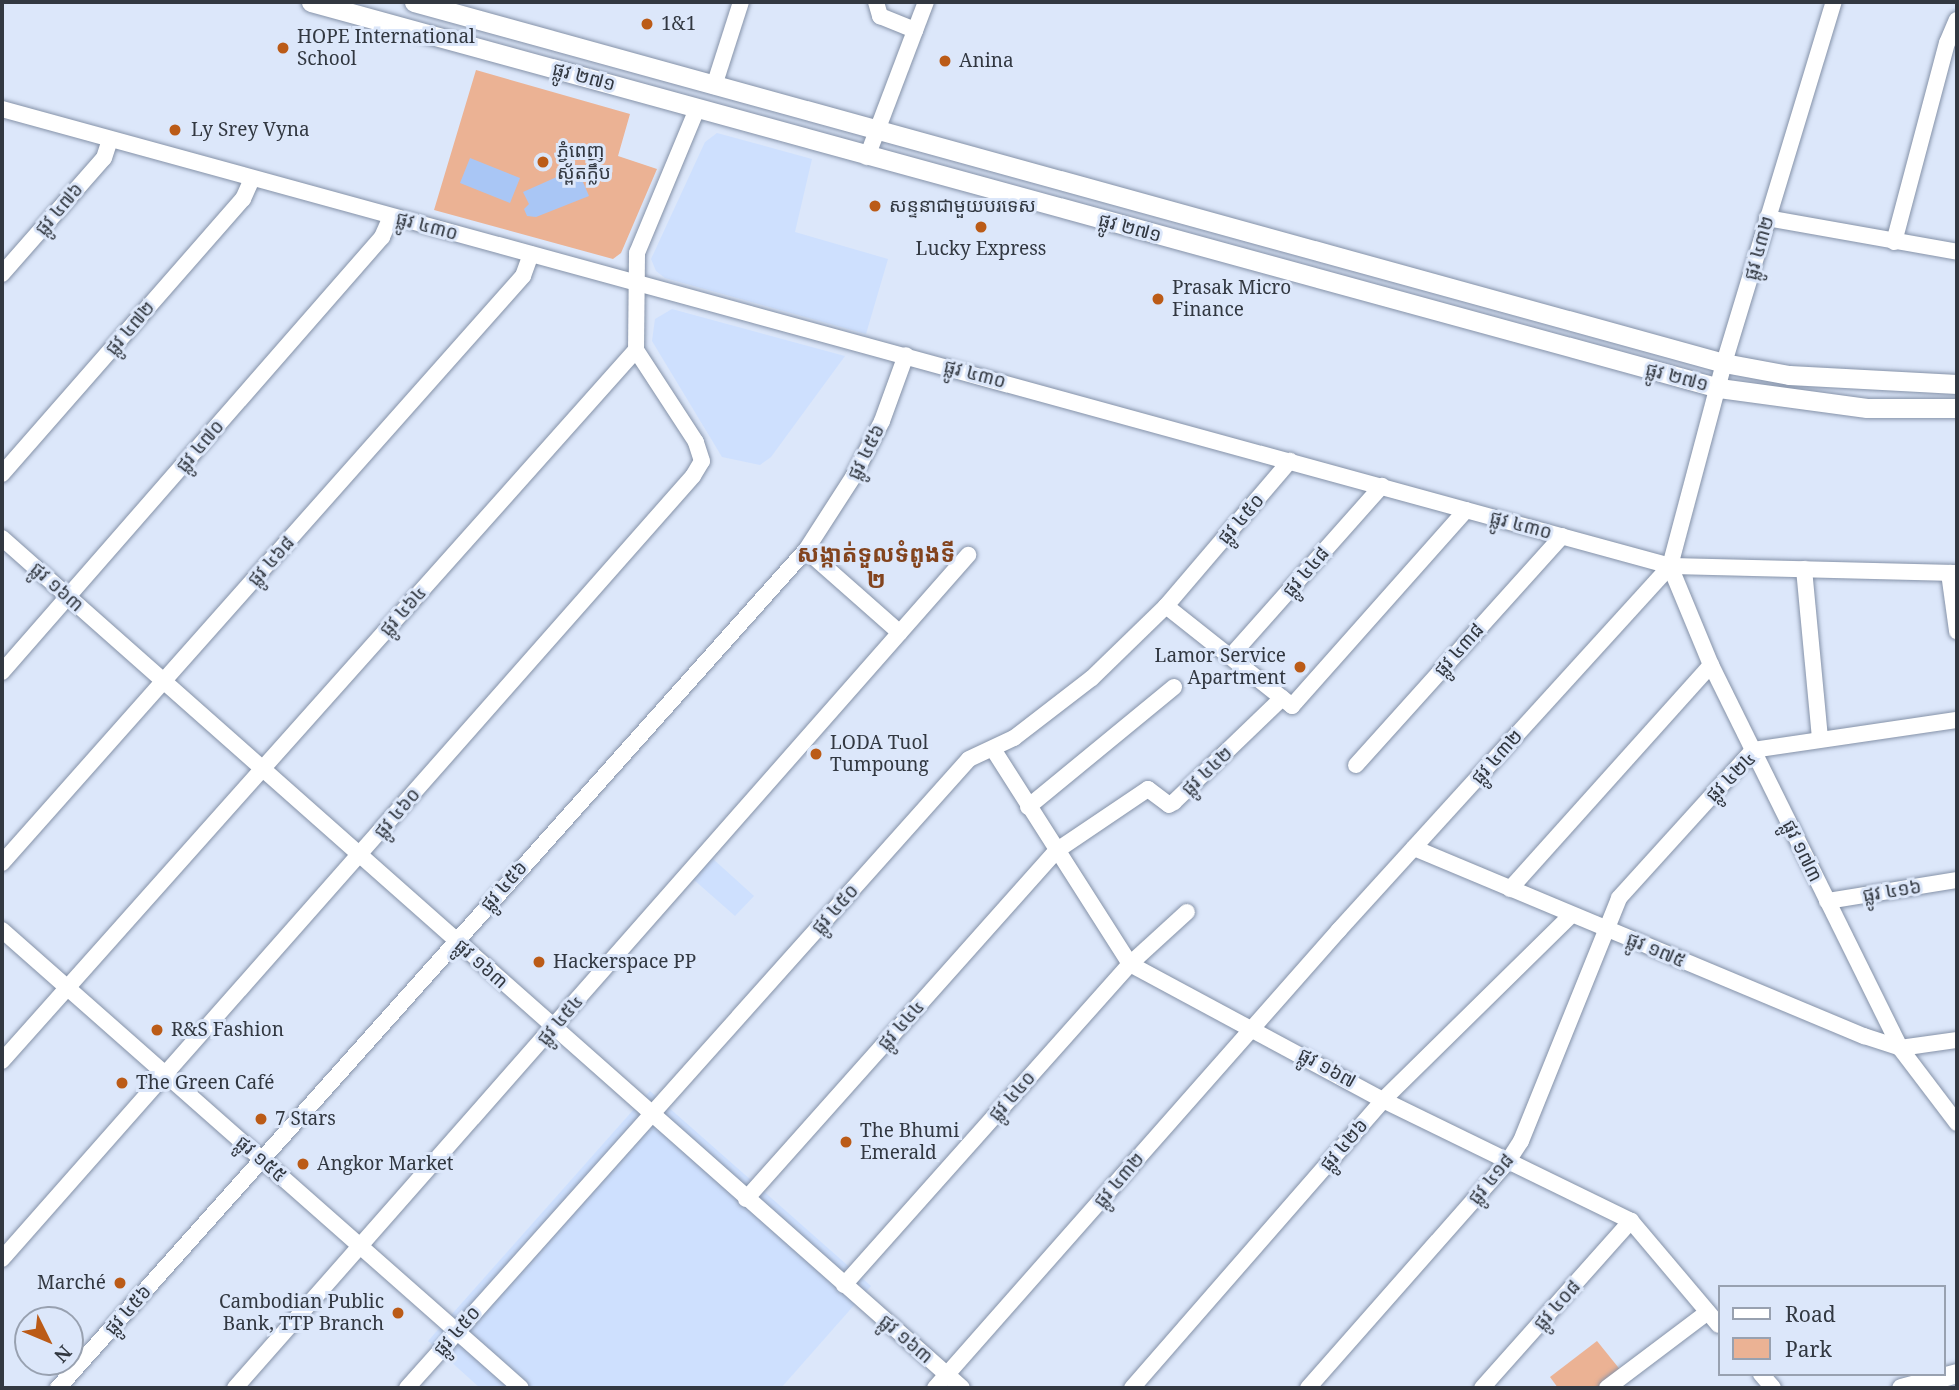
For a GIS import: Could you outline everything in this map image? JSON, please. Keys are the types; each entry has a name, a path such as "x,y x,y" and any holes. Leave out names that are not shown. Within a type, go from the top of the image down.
{"main road":[{"name":"ផ្លូវ ២៧១","path":"311,2 867,157 1718,388 1854,407 1957,408"},
{"name":"ផ្លូវ ២៧១","path":"423,3 714,86 1724,363 1817,377 1957,384"},
{"path":"1901,1388 1957,1373"}],"street":[{"path":"714,86 740,2"},
{"path":"876,2 880,16 915,30"},
{"path":"867,157 926,2"},
{"name":"ផ្លូវ ៤៣២","path":"935,1388 1253,1027 1670,566 1724,363 1834,2"},
{"path":"1894,242 1947,43 1957,20"},
{"name":"ផ្លូវ ៤៣០","path":"2,109 1670,566 1953,573"},
{"path":"636,350 637,253 697,109"},
{"name":"ផ្លូវ ៤៧៦","path":"2,274 104,158 110,140"},
{"name":"ផ្លូវ ៤៧២","path":"2,474 243,199 252,179"},
{"name":"ផ្លូវ ៤៧០","path":"2,672 382,237 391,216"},
{"path":"1767,218 1957,252"},
{"name":"ផ្លូវ ៤៦៨","path":"2,863 523,276 531,254"},
{"name":"ផ្លូវ ៤៦៤","path":"2,1060 636,350"},
{"name":"ផ្លូវ ៤៦០","path":"2,1259 360,856 702,461 696,442 636,350"},
{"name":"ផ្លូវ ៤៥៦","path":"58,1388 806,550 853,477 882,421 906,355"},
{"name":"ផ្លូវ ៤៥០","path":"407,1388 969,759 993,749 1092,678 1166,606 1290,461"},
{"name":"ផ្លូវ ៤៤៨","path":"1230,657 1381,486"},
{"name":"ផ្លូវ ៤៤២","path":"1056,851 1148,789 1169,805 1174,802 1287,702 1466,510"},
{"name":"ផ្លូវ ៤៣៨","path":"1356,765 1562,536"},
{"name":"ផ្លូវ ១៦៣","path":"2,538 962,1388"},
{"path":"806,550 900,633"},
{"name":"ផ្លូវ ៤៥៤","path":"234,1388 968,555"},
{"name":"ផ្លូវ ១៧៣","path":"1670,566 1712,665 1900,1048 1957,1123"},
{"path":"1804,569 1820,738"},
{"path":"1953,573 1957,631"},
{"path":"1166,606 1287,702"},
{"path":"1510,889 1712,665"},
{"path":"1028,807 1174,687"},
{"name":"ផ្លូវ ៤២៤","path":"1605,929 1619,898 1753,750 1820,738 1957,720"},
{"name":"ផ្លូវ ១៦៧","path":"993,749 1130,964 1253,1027 1383,1100 1631,1221 1714,1318"},
{"name":"ផ្លូវ ១៧៥","path":"1414,848 1605,929 1900,1048"},
{"name":"ផ្លូវ ៤៤៤","path":"746,1199 1056,851"},
{"name":"ផ្លូវ ៤១៦","path":"1827,901 1957,880"},
{"name":"ផ្លូវ ៤៤០","path":"844,1285 1130,964 1187,912"},
{"name":"ផ្លូវ ៤២៦","path":"1132,1388 1383,1100 1571,915"},
{"name":"ផ្លូវ ៤១៨","path":"1308,1388 1508,1161 1521,1141 1605,929"},
{"name":"ផ្លូវ ១៥៥","path":"2,930 521,1388"},
{"path":"1900,1048 1957,1040"},
{"name":"ផ្លូវ ៤០៨","path":"1482,1388 1631,1221"},
{"path":"1607,1388 1714,1318"}],"shaded area":[{"path":"717,133 812,159 795,232 888,259 866,334 665,278 656,271 651,259 705,142"},
{"path":"470,158 520,178 510,203 460,183"},
{"path":"577,168 589,196 536,217 527,216 524,209 529,204 523,192"},
{"path":"672,309 845,356 771,457 760,465 722,457 652,341 655,319"},
{"path":"712,858 754,896 735,916 693,879"},
{"path":"650,1091 871,1286 781,1388 480,1388 428,1341"}],"green space":[{"name":"ភ្នំពេញ ស្ព័តក្លឹប","path":"476,70 630,114 618,156 657,169 621,253 613,259 434,210"},
{"path":"1597,1341 1622,1372 1601,1388 1558,1388 1550,1377"}],"place":[{"name":"1&1","path":"647,24"},
{"name":"HOPE International School","path":"283,48"},
{"name":"Anina","path":"945,61"},
{"name":"Ly Srey Vyna","path":"175,130"},
{"name":"ភ្នំពេញ ស្ព័តក្លឹប","path":"543,162"},
{"name":"សន្ទនាជាមួយបរទេស","path":"875,206"},
{"name":"Lucky Express","path":"981,227"},
{"name":"Prasak Micro Finance","path":"1158,299"},
{"name":"Lamor Service Apartment","path":"1300,667"},
{"name":"LODA Tuol Tumpoung","path":"816,754"},
{"name":"Hackerspace PP","path":"539,962"},
{"name":"R&S Fashion","path":"157,1030"},
{"name":"The Green Café","path":"122,1083"},
{"name":"7 Stars","path":"261,1119"},
{"name":"The Bhumi Emerald","path":"846,1142"},
{"name":"Angkor Market","path":"303,1164"},
{"name":"Marché","path":"120,1283"},
{"name":"Cambodian Public Bank, TTP Branch","path":"398,1313"}],"district":[{"name":"សង្កាត់ទួលទំពូងទី ២","path":"876,566"}]}
